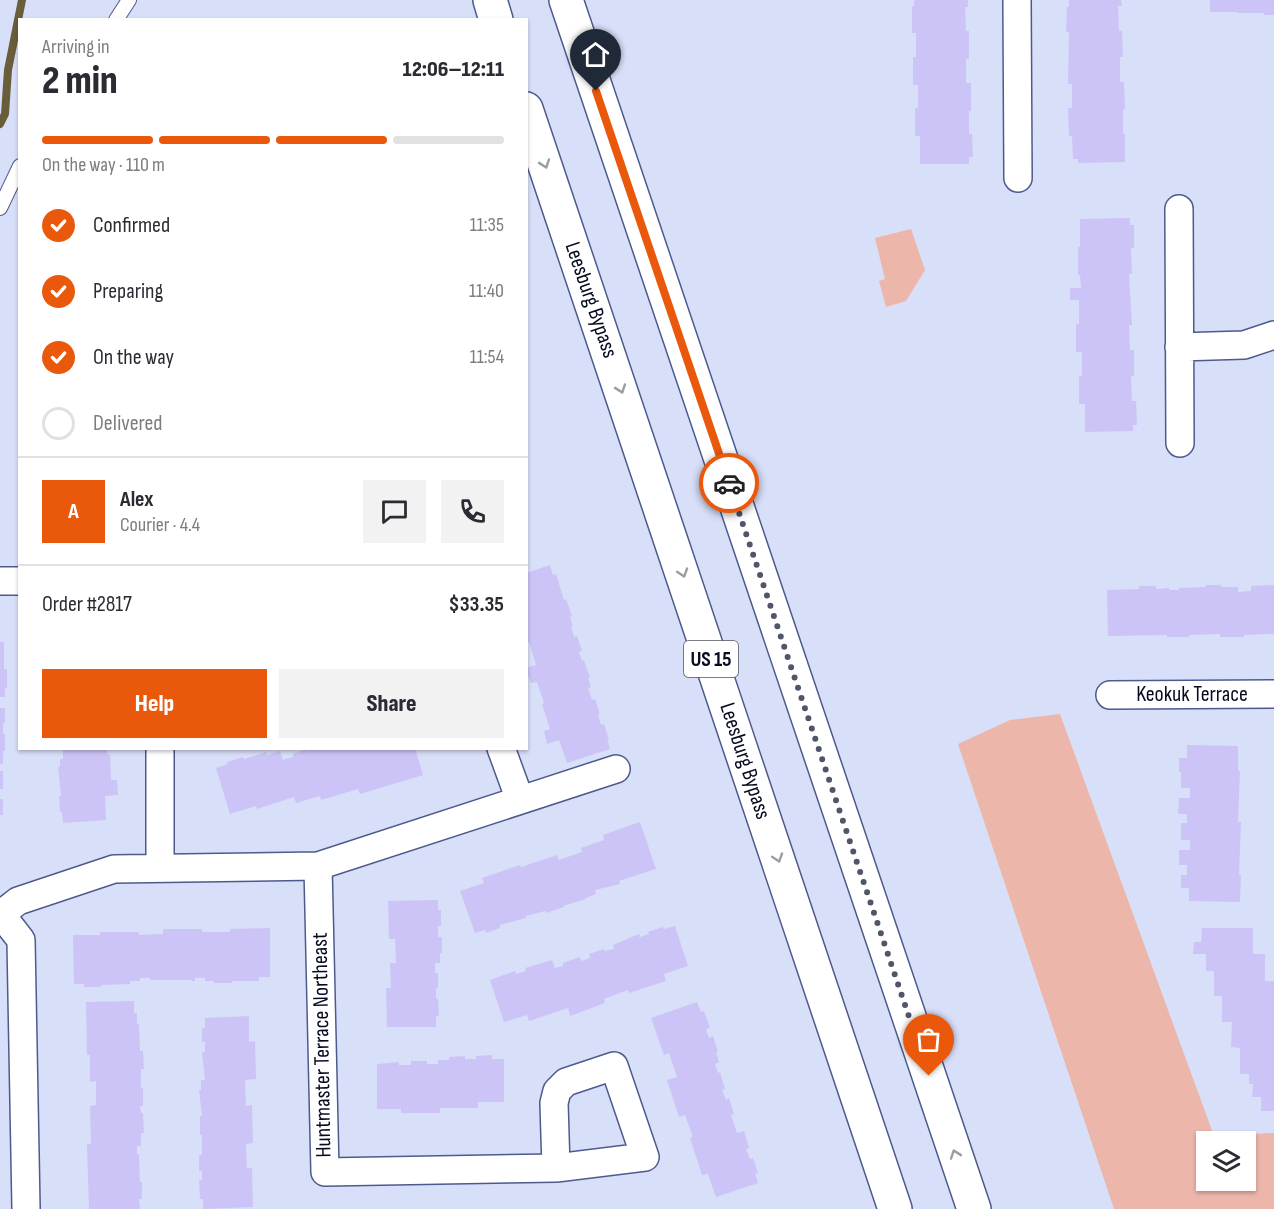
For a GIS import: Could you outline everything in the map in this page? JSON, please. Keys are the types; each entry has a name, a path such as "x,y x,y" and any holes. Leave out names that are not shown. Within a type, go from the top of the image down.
{"highway":[{"path":"490,0 495,18"},
{"path":"566,0 974,1209"},
{"name":"Leesburg Bypass","path":"528,115 895,1209"}],"street":[{"path":"1017,0 1018,178"},
{"path":"1179,209 1180,444"},
{"path":"1179,347 1244,345 1274,335"},
{"path":"0,581 18,580"},
{"name":"Keokuk Terrace","path":"1110,694 1274,694"},
{"path":"160,750 160,868"},
{"path":"502,750 520,800"},
{"path":"26,1208 21,940 0,914 18,900 114,869 318,866 616,769"},
{"name":"Huntmaster Terrace Northeast","path":"318,866 325,1172 556,1168"}],"lane":[{"path":"117,18 129,0"},
{"path":"0,208 18,170"}],"shaded area":[{"path":"911,229 925,270 906,301 886,307 879,281 885,279 875,238"},
{"path":"1060,714 1212,1131 1196,1131 1196,1191 1256,1191 1256,1134 1274,1133 1274,1209 1114,1209 958,744 1010,720"}],"building":[{"path":"914,0 968,0 968,7 965,7 966,31 969,31 966,83 971,83 969,134 972,134 973,157 969,157 969,164 920,164 920,136 915,136 918,85 913,85 913,57 916,57 916,33 912,33"},
{"path":"1069,0 1121,0 1122,6 1118,6 1119,31 1122,31 1123,57 1120,57 1120,82 1124,82 1125,162 1078,163 1078,159 1073,159 1068,108 1072,108 1072,84 1068,84 1069,32 1066,32"},
{"path":"1210,0 1274,0 1274,15 1210,12"},
{"path":"1130,218 1130,225 1134,225 1134,248 1131,248 1132,274 1129,274 1132,325 1129,325 1130,350 1134,350 1134,376 1131,376 1132,401 1136,401 1137,425 1133,425 1133,431 1085,432 1085,404 1079,404 1082,352 1076,352 1079,300 1070,300 1070,288 1081,288 1080,275 1078,275 1080,219"},
{"path":"550,565 553,575 556,574 572,616 570,617 574,637 577,636 582,651 579,652 590,678 588,678 591,687 588,688 592,700 595,699 610,749 567,763 559,740 547,744 544,731 550,729 542,704 544,703 537,682 531,683 528,676 528,667 536,665 528,642 528,572"},
{"path":"1206,585 1238,587 1238,592 1251,591 1251,586 1274,585 1274,634 1244,635 1244,637 1220,637 1220,634 1189,635 1189,637 1108,636 1107,590 1156,586 1156,589 1179,590 1179,588 1206,587"},
{"path":"0,642 4,642 4,669 7,669 5,697 0,697"},
{"path":"0,708 5,708 3,764 0,764"},
{"path":"1187,745 1238,746 1238,771 1240,771 1238,822 1241,822 1240,902 1189,901 1189,888 1181,888 1181,875 1187,875 1187,865 1179,865 1179,850 1190,850 1190,840 1181,840 1181,823 1187,823 1187,814 1178,814 1179,798 1190,798 1190,788 1181,788 1179,758 1187,758"},
{"path":"63,750 107,750 107,754 110,754 111,780 117,780 118,795 105,796 106,820 63,823 62,812 60,812 58,767 60,767 60,759 63,759"},
{"path":"416,750 423,775 360,794 358,789 321,800 320,796 296,803 294,797 257,809 256,806 230,814 216,768 228,764 227,762 266,752 267,755 280,751 283,760 293,757 293,754 308,751"},
{"path":"0,771 3,771 3,789 0,789"},
{"path":"0,799 3,799 3,815 0,815"},
{"path":"640,822 656,869 619,881 620,884 595,890 596,894 564,907 526,916 526,918 500,925 500,928 486,933 485,930 475,933 460,891 484,883 482,878 520,865 521,867 557,855 559,860 582,852 581,848 604,840 603,835"},
{"path":"438,900 438,910 441,910 441,926 438,926 438,937 442,937 442,953 440,953 440,963 435,963 435,973 438,973 436,999 438,999 439,1016 436,1016 436,1027 387,1027 386,988 391,988 390,963 396,963 395,939 389,939 388,901"},
{"path":"675,926 688,966 664,974 666,981 629,993 628,990 604,999 605,1003 570,1016 568,1008 529,1021 527,1015 504,1022 490,980 515,971 516,974 526,971 525,968 552,960 555,968 580,957 581,961 590,958 589,954 604,949 605,951 614,949 613,945 639,934 640,937 663,927 664,929"},
{"path":"270,928 270,977 259,977 259,981 214,983 214,981 205,981 205,978 195,978 195,981 192,981 140,978 140,981 130,981 130,984 101,985 101,987 84,987 84,984 74,984 73,935 100,935 100,932 163,934 163,929 230,932 230,929"},
{"path":"1202,928 1253,928 1253,954 1265,954 1265,981 1274,981 1274,1111 1261,1111 1261,1097 1252,1097 1253,1084 1249,1084 1249,1074 1240,1074 1240,1048 1231,1047 1232,1022 1222,1022 1222,996 1214,996 1214,971 1206,971 1206,954 1193,954 1194,942 1201,942"},
{"path":"134,1001 144,1069 141,1069 143,1106 140,1106 141,1113 143,1113 144,1133 141,1133 141,1146 137,1146 140,1182 142,1182 140,1209 89,1209 87,1144 91,1144 90,1106 96,1105 96,1081 90,1082 86,1002"},
{"path":"697,1002 701,1012 704,1011 710,1028 706,1029 709,1038 713,1036 718,1052 716,1053 719,1062 715,1064 718,1073 720,1072 725,1089 722,1090 726,1100 729,1098 734,1114 731,1115 737,1133 744,1131 749,1148 746,1149 750,1159 753,1158 758,1173 755,1174 758,1183 716,1197 708,1174 702,1175 685,1115 679,1117 667,1080 677,1077 669,1053 664,1055 651,1018"},
{"path":"249,1016 249,1042 255,1041 256,1079 245,1080 246,1106 252,1105 253,1143 246,1144 247,1168 252,1168 253,1207 203,1209 199,1180 202,1180 202,1171 199,1171 199,1155 202,1155 200,1116 202,1116 199,1090 201,1090 201,1080 205,1080 202,1052 205,1052 205,1042 202,1042 202,1028 205,1028 205,1018"},
{"path":"492,1055 492,1059 504,1059 504,1102 478,1102 478,1108 440,1108 440,1113 401,1113 401,1109 377,1109 377,1064 399,1062 399,1065 411,1065 411,1061 427,1061 427,1064 438,1064 438,1060 449,1060 449,1057 465,1056 465,1059 476,1059 476,1056"}],"waterway":[{"path":"18,18 22,0"},
{"path":"0,124 5,114 8,70 18,20"}],"way so far":[{"path":"729,483 929,1076"}],"route":[{"path":"596,91 729,483"}]}
